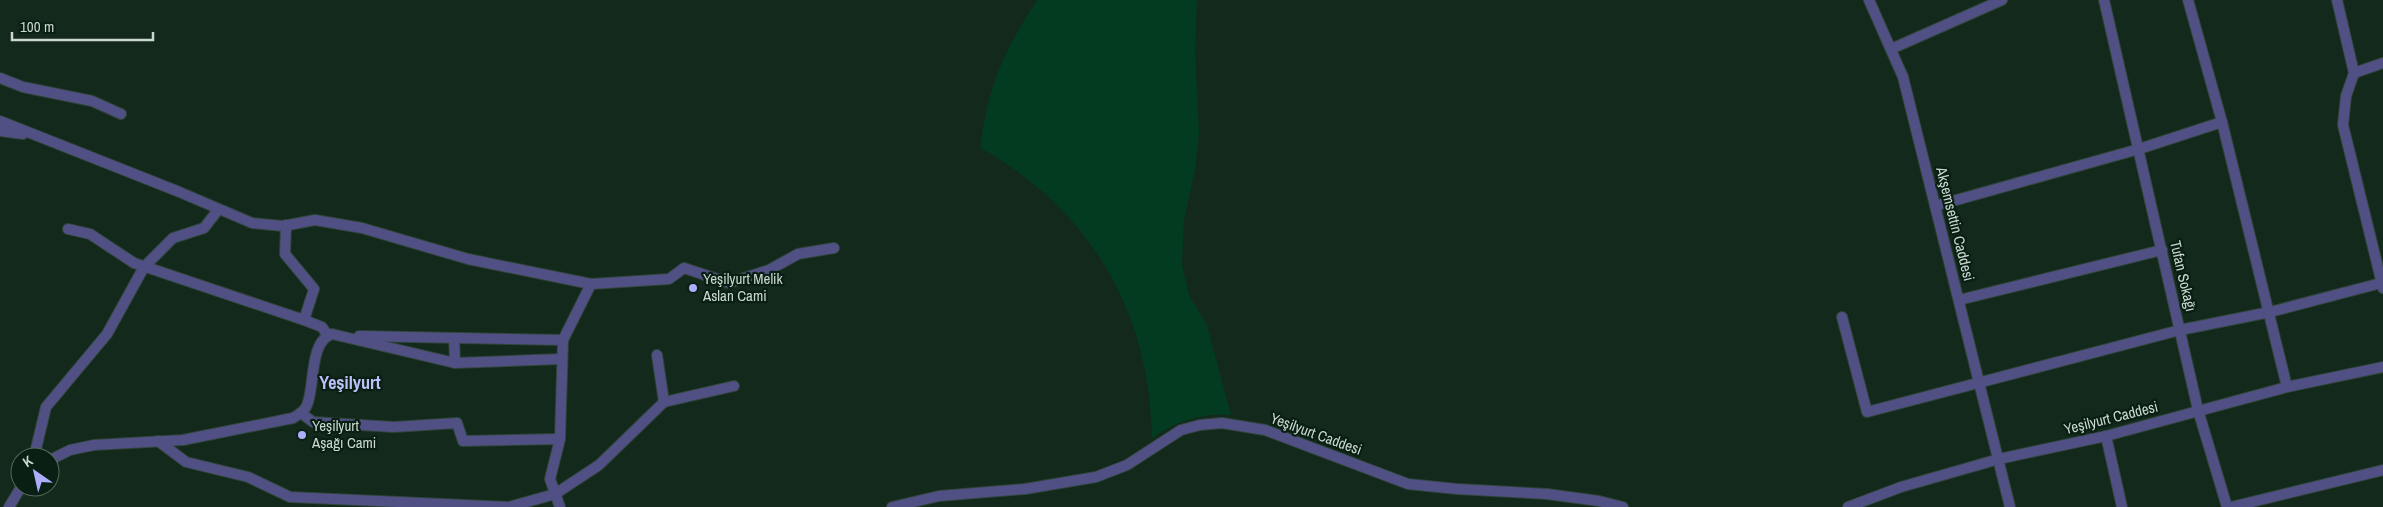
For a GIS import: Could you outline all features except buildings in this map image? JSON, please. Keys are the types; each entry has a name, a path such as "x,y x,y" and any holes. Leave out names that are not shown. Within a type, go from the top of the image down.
{"street":[{"name":"Akşemsettin Caddesi","path":"1869,0 1903,77 2010,507"},
{"path":"1891,49 2002,0"},
{"name":"Tufan Sokağı","path":"2104,0 2198,410 2229,507"},
{"path":"2188,0 2222,122 2287,387"},
{"path":"1842,317 1867,412 2180,330 2270,312 2382,286 2343,125 2346,96 2354,73 2336,0"},
{"path":"2354,73 2383,63"},
{"path":"0,78 23,87 92,100 121,114"},
{"path":"0,121 177,191 252,223 286,226 314,220 362,228 468,259 591,284 669,278 684,268 729,283 769,270 798,254 834,248"},
{"path":"1935,206 2139,149 2222,122"},
{"path":"0,131 19,135 28,132"},
{"path":"36,447 46,407 107,334 144,267 174,238 204,228 218,210"},
{"path":"286,226 285,254 314,289 304,320"},
{"path":"68,229 90,234 119,255 144,267 304,320 322,327 328,336"},
{"path":"1959,300 2162,250"},
{"path":"560,507 550,479 560,439 563,340 591,284"},
{"path":"60,455 70,450 94,445 183,440 284,421 301,413 307,406 318,347 328,336 563,340"},
{"path":"340,336 454,363 561,358"},
{"path":"408,353 409,338"},
{"path":"454,338 454,363"},
{"path":"657,355 664,402"},
{"name":"Yeşilyurt Caddesi","path":"1848,507 1901,487 1999,459 2106,436 2287,387 2383,367"},
{"path":"158,441 186,462 248,477 290,496 509,507 555,494 599,465 664,402 734,386"},
{"path":"301,413 314,422 394,427 457,423 463,441 560,439"},
{"name":"Yeşilyurt Caddesi","path":"892,507 939,496 1025,489 1096,477 1127,465 1181,430 1200,425 1222,423 1265,430 1408,484 1456,489 1547,494 1599,501 1622,507"},
{"path":"2106,436 2122,507"},
{"path":"2229,507 2383,470"}],"green space":[{"path":"1037,0 1197,0 1195,50 1199,133 1195,170 1184,220 1182,264 1189,295 1207,325 1231,415 1209,415 1189,419 1170,427 1152,438 1149,392 1140,348 1126,307 1107,269 1083,234 1054,202 1020,173 981,148 992,88 1015,36"}],"place":[{"name":"Yeşilyurt Melik Aslan Cami","path":"693,288"},
{"name":"Yeşilyurt Aşağı Cami","path":"302,435"}],"district":[{"name":"Yeşilyurt","path":"350,383"}]}
